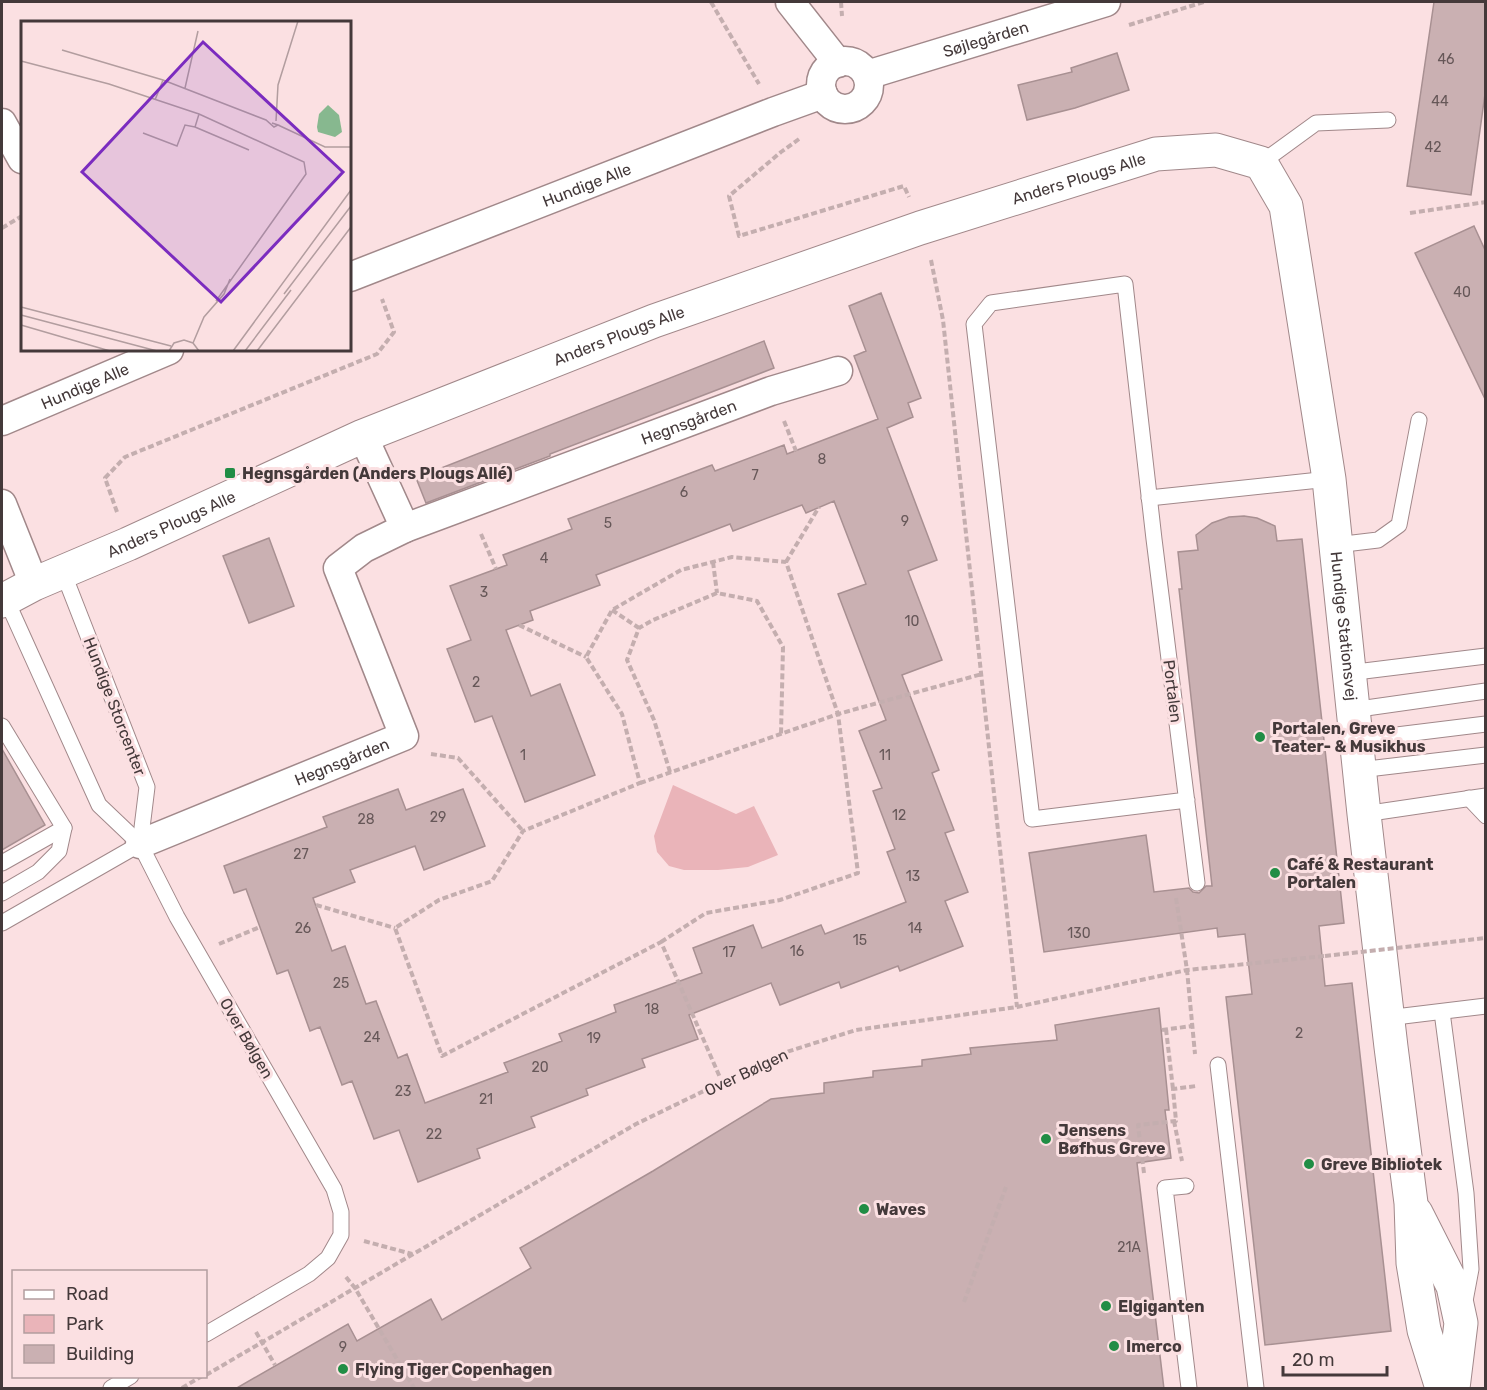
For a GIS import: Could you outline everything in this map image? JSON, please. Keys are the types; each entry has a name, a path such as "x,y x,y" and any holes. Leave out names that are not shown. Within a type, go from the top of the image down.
{"street":[{"path":"790,2 838,63"},
{"name":"Søjlegården","path":"867,75 1106,2"},
{"path":"851,62 863,69 867,75 869,88 864,100 854,108 832,101 822,79 826,72 838,63 851,62"},
{"name":"Hundige Alle","path":"360,273 773,112 832,101"},
{"path":"2,123 21,157"},
{"name":"Anders Plougs Alle","path":"4,600 363,436 654,321 920,228 1156,154 1216,150 1261,164"},
{"name":"Hundige Stationsvej","path":"1261,164 1286,206 1329,479 1348,673 1387,1018 1411,1203 1415,1275 1424,1330 1442,1389"},
{"name":"Hundige Alle","path":"2,421 139,355 163,351"},
{"name":"Hegnsgården","path":"140,844 404,736 338,568 364,548 405,528 771,391 838,371"},
{"path":"363,436 405,528"},
{"path":"2,504 49,578"},
{"name":"Hundige Stationsvej","path":"1411,1203 1453,1286 1461,1323 1453,1389"}],"lane":[{"path":"1261,164 1316,123 1388,120"},
{"name":"Portalen","path":"1187,800 1032,819 974,324 991,303 1125,284 1149,498 1187,800 1197,884"},
{"path":"1336,544 1378,540 1398,525 1419,420"},
{"path":"1149,498 1329,479"},
{"name":"Hundige Storcenter","path":"49,578 147,787 140,844"},
{"name":"Over Bølgen","path":"4,600 99,805 140,844 198,953 334,1189 341,1212 341,1235"},
{"path":"1348,673 1485,656"},
{"path":"1356,740 1485,691"},
{"path":"1356,740 1485,724"},
{"path":"2,726 64,828 59,851 38,872 2,893"},
{"path":"1356,740 1485,755"},
{"path":"1364,814 1485,796"},
{"path":"1469,798 1485,816"},
{"path":"2,863 64,828"},
{"path":"2,923 140,844"},
{"path":"1387,1018 1485,1006"},
{"path":"1442,1012 1466,1193 1471,1269 1461,1323"},
{"path":"1218,1065 1256,1389"},
{"path":"1186,1186 1165,1188 1190,1389"},
{"path":"207,1333 309,1274 328,1258 341,1235"},
{"path":"111,1389 129,1378"}],"path":[{"path":"711,2 773,112 781,152"},
{"path":"832,101 781,152 729,196 739,236 904,186 920,228 931,261 943,320 1017,1007"},
{"path":"1410,213 1485,202"},
{"path":"2,228 21,217"},
{"path":"128,544 105,478 125,457 377,354 394,332 360,273"},
{"path":"469,505 496,569"},
{"path":"395,928 442,1056 661,942 706,913 780,900 858,873 838,714 786,562 819,507"},
{"path":"586,657 612,609 681,570 732,557 786,562"},
{"path":"713,562 717,593"},
{"path":"670,772 654,720 627,660 639,628 652,620 717,593 757,601 783,647 781,734"},
{"path":"612,609 639,628"},
{"path":"519,625 586,657 622,714 640,783"},
{"path":"315,904 395,928 439,900 492,882 523,831 640,783 838,714 982,674"},
{"path":"404,736 425,753 458,758 523,831"},
{"path":"1176,899 1187,970 1196,1056"},
{"path":"198,953 260,927"},
{"name":"Over Bølgen","path":"207,1374 636,1124 780,1054 856,1030 1017,1007 1187,970 1485,938"},
{"path":"661,942 722,1082"},
{"path":"1173,1089 1164,1029 1192,1026"},
{"path":"1174,1121 1182,1167"},
{"path":"964,1302 1006,1187"},
{"path":"341,1235 412,1255"},
{"path":"355,1288 414,1389"},
{"path":"262,1342 275,1365"},
{"name":"Over Bølgen","path":"182,1389 201,1378"}],"green space":[{"path":"673,785 736,814 754,806 778,855 748,867 684,870 669,866 657,852 654,836"}],"building":[{"path":"1434,2 1485,2 1485,94 1471,195 1407,186"},
{"path":"1117,53 1129,90 1075,108 1027,120 1018,85 1072,72 1071,68"},
{"path":"1474,226 1485,250 1485,399 1415,253"},
{"path":"881,293 921,398 908,403 913,417 887,428 937,560 908,571 942,660 902,675 939,770 932,773 954,830 945,833 968,892 945,901 963,946 900,971 898,966 841,988 839,982 780,1005 771,983 689,1015 698,1039 642,1059 645,1067 586,1089 588,1095 531,1117 535,1127 477,1149 480,1158 418,1182 399,1130 374,1139 352,1081 342,1085 320,1027 310,1031 288,970 277,974 246,889 234,893 224,866 327,827 323,817 398,789 406,810 463,789 485,846 424,870 415,846 350,870 355,882 313,898 332,951 345,946 366,1004 376,1001 398,1058 407,1054 425,1103 508,1072 504,1063 562,1041 559,1034 616,1012 614,1005 702,973 693,948 753,925 762,948 821,925 825,934 906,902 887,852 895,849 873,791 882,788 859,731 886,720 838,594 866,584 834,501 806,513 802,505 733,531 730,524 596,575 600,585 530,611 533,620 506,630 531,696 560,684 595,775 525,802 492,716 475,722 447,649 471,640 450,586 507,565 503,555 572,529 568,519 712,465 715,471 784,445 787,454 878,419 854,356 866,351 849,306"},
{"path":"764,341 774,368 426,503 416,478"},
{"path":"1229,517 1257,518 1275,526 1277,541 1302,539 1344,923 1319,926 1325,986 1352,983 1391,1331 1265,1345 1226,997 1252,994 1245,934 1218,937 1217,928 1044,952 1029,853 1146,835 1154,892 1189,888 1199,893 1206,886 1212,886 1179,589 1182,589 1178,552 1198,550 1196,535 1212,523"},
{"path":"269,538 294,606 249,623 223,556"},
{"path":"2,749 45,825 2,850"},
{"name":"Waves","path":"1159,1008 1169,1110 1165,1110 1171,1158 1137,1163 1164,1389 235,1389 348,1324 357,1341 431,1299 442,1320 531,1268 520,1248 771,1099 824,1093 824,1083 873,1077 873,1071 922,1066 922,1060 971,1054 970,1048 1057,1040 1055,1025"}],"place":[{"name":"Hegnsgården (Anders Plougs Allé)","path":"230,473"},
{"name":"Portalen, Greve Teater- & Musikhus","path":"1260,737"},
{"name":"Café & Restaurant Portalen","path":"1275,873"},
{"name":"Jensens Bøfhus Greve","path":"1046,1139"},
{"name":"Greve Bibliotek","path":"1309,1164"},
{"name":"Waves","path":"864,1209"},
{"name":"Elgiganten","path":"1106,1306"},
{"name":"Imerco","path":"1114,1346"},
{"name":"Flying Tiger Copenhagen","path":"343,1369"}]}
